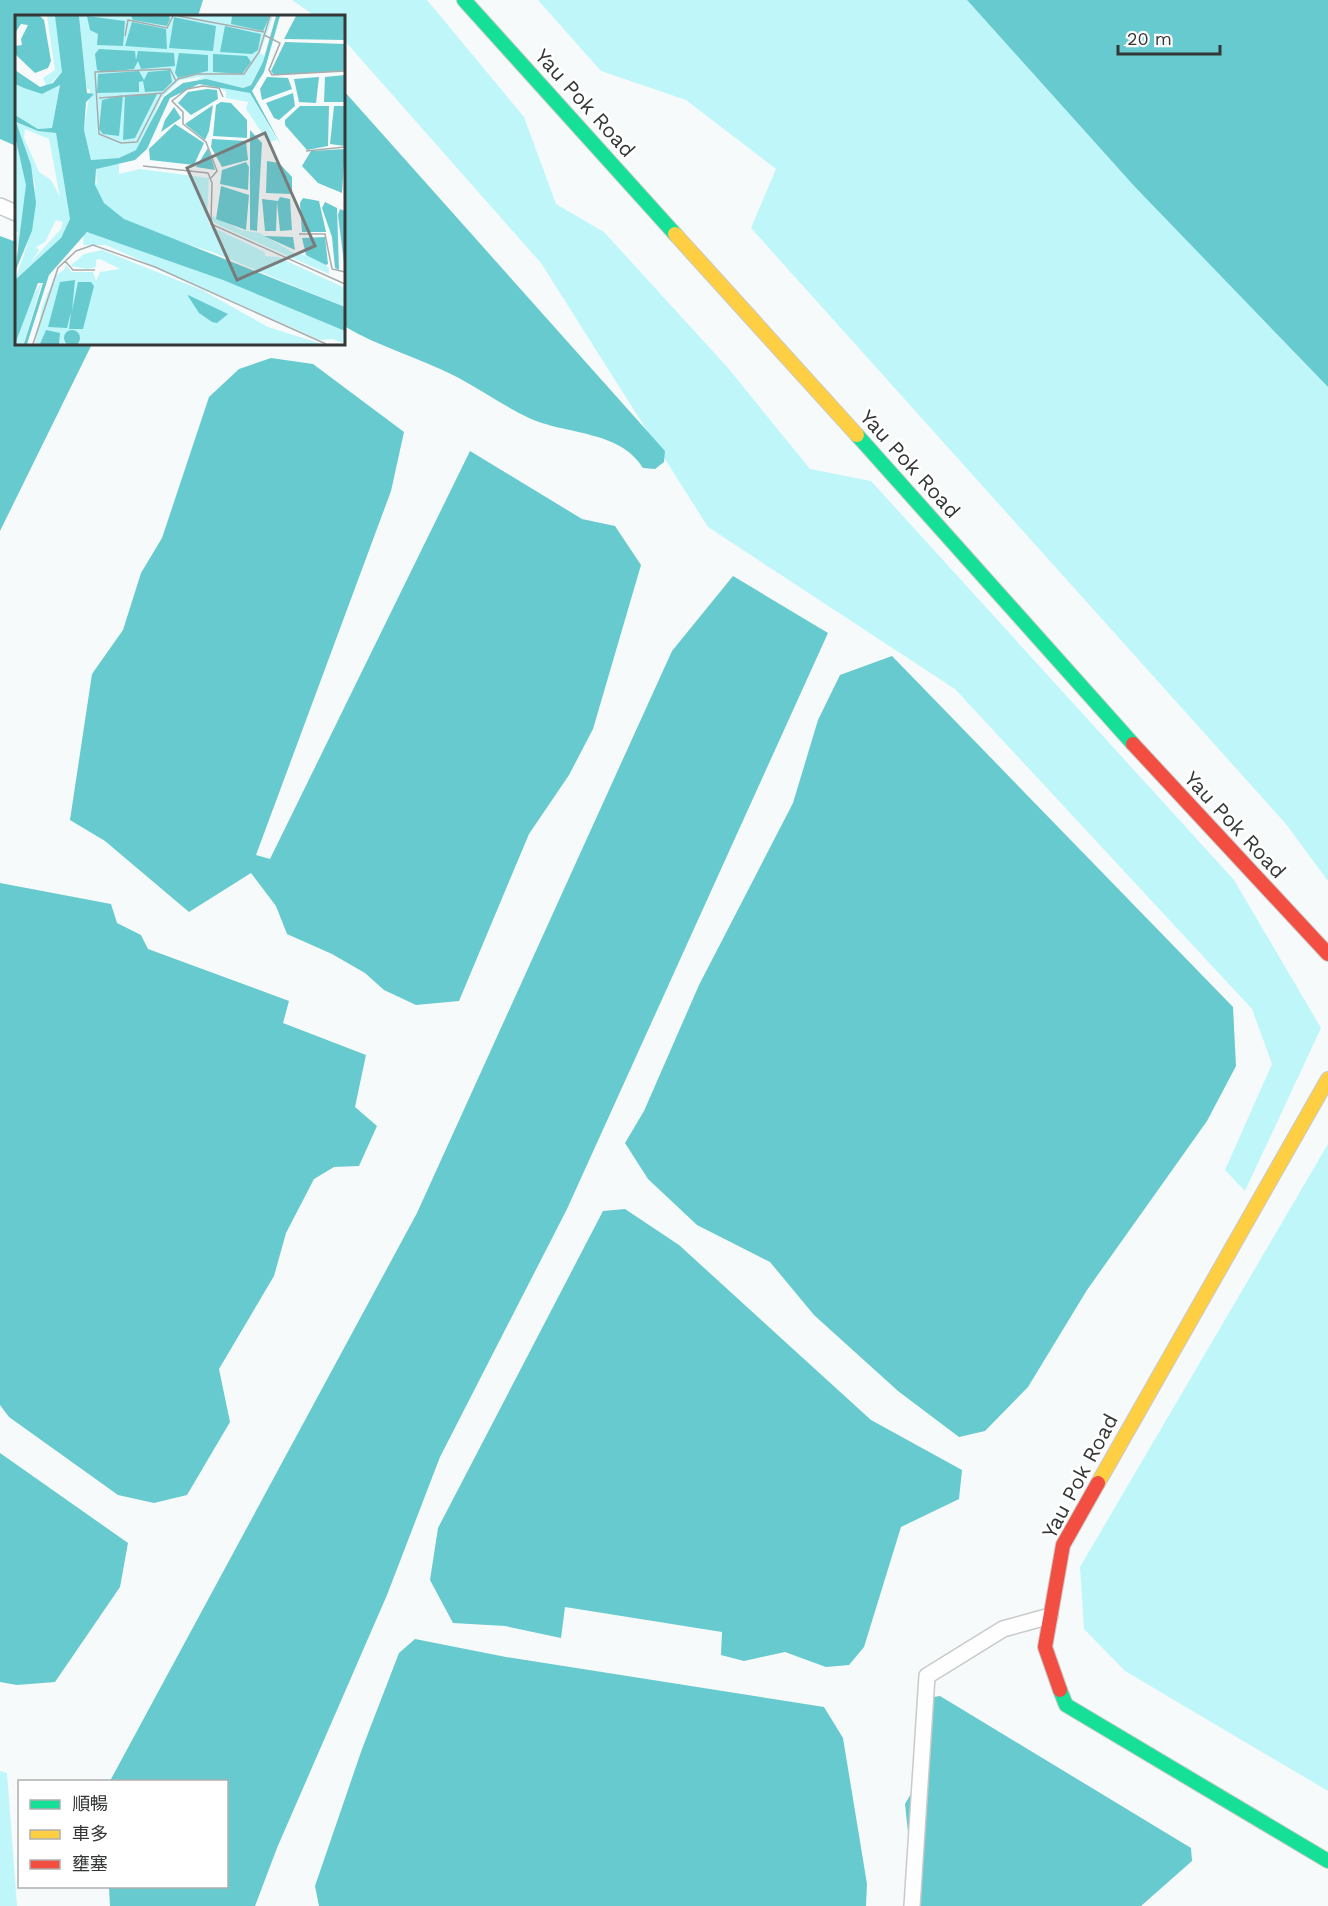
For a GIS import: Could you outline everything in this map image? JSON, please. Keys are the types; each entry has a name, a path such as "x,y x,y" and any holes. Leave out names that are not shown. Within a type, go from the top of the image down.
{"street":[{"name":"Yau Pok Road","path":"464,0 1079,681 1158,773 1328,954"},
{"name":"Yau Pok Road","path":"1328,1079 1063,1545 1045,1647 1066,1705 1328,1861"}],"lane":[{"path":"0,206 15,213"},
{"path":"912,1906 927,1676 1003,1629 1050,1616"}],"shaded area":[{"path":"0,0 203,0 198,15 15,15 15,146 0,139"},
{"path":"292,0 427,0 524,117 556,204 604,232 728,368 810,469 871,481 1234,880 1321,1028 1245,1191 1225,1170 1272,1064 1252,1009 955,689 708,527 541,263 345,41 345,15 314,15"},
{"path":"538,0 967,0 1135,187 1328,387 1328,881 1286,824 751,228 776,169 686,100 601,71"},
{"path":"967,0 1328,0 1328,387 1135,187"},
{"path":"345,92 665,451 664,462 655,469 643,468 633,456 607,440 529,418 457,377 345,327"},
{"path":"0,236 15,242 15,345 92,345 0,531"},
{"path":"271,358 313,364 404,432 391,491 256,855 270,859 470,451 582,519 615,526 641,565 593,729 569,775 529,834 459,1001 416,1005 384,990 365,973 332,954 287,934 276,906 251,873 189,912 105,841 70,820 92,674 123,630 141,573 162,538 209,397 239,369"},
{"path":"733,576 828,633 567,1209 440,1457 387,1595 277,1848 255,1906 110,1906 109,1888 228,1888 228,1780 111,1780 417,1213 672,651"},
{"path":"892,656 1233,1007 1236,1066 1207,1121 1087,1290 1028,1387 985,1431 959,1437 898,1391 814,1315 770,1262 697,1225 648,1179 625,1143 644,1111 699,985 793,803 818,720 840,675"},
{"path":"0,883 111,904 117,923 141,935 148,949 289,1001 283,1023 366,1055 355,1107 377,1126 359,1166 334,1167 314,1179 286,1233 274,1276 219,1369 230,1422 187,1495 154,1503 118,1495 9,1417 0,1405"},
{"path":"1328,1144 1328,1791 1125,1671 1084,1629 1080,1567"},
{"path":"625,1209 679,1245 871,1420 962,1470 959,1499 901,1527 864,1647 849,1665 826,1667 785,1652 744,1661 721,1655 722,1632 565,1607 561,1638 505,1626 453,1623 430,1580 438,1528 603,1211"},
{"path":"0,1453 128,1543 120,1587 55,1682 17,1685 0,1682"},
{"path":"415,1639 506,1657 824,1707 843,1738 867,1884 866,1906 319,1906 315,1886 362,1749 399,1653"},
{"path":"940,1696 1191,1848 1192,1861 1141,1906 908,1906 909,1842 905,1804 913,1790 928,1698"},
{"path":"0,1771 7,1773 17,1906 0,1906"}],"traffic: fast":[{"path":"464,0 675,234"},
{"path":"857,435 1133,744"},
{"path":"1060,1690 1066,1705 1328,1861"}],"traffic: slow":[{"path":"675,234 857,435"},
{"path":"1098,1483 1328,1079"}],"traffic: jam":[{"path":"1133,744 1328,954"},
{"path":"1060,1690 1045,1647 1063,1545 1098,1483"}]}
